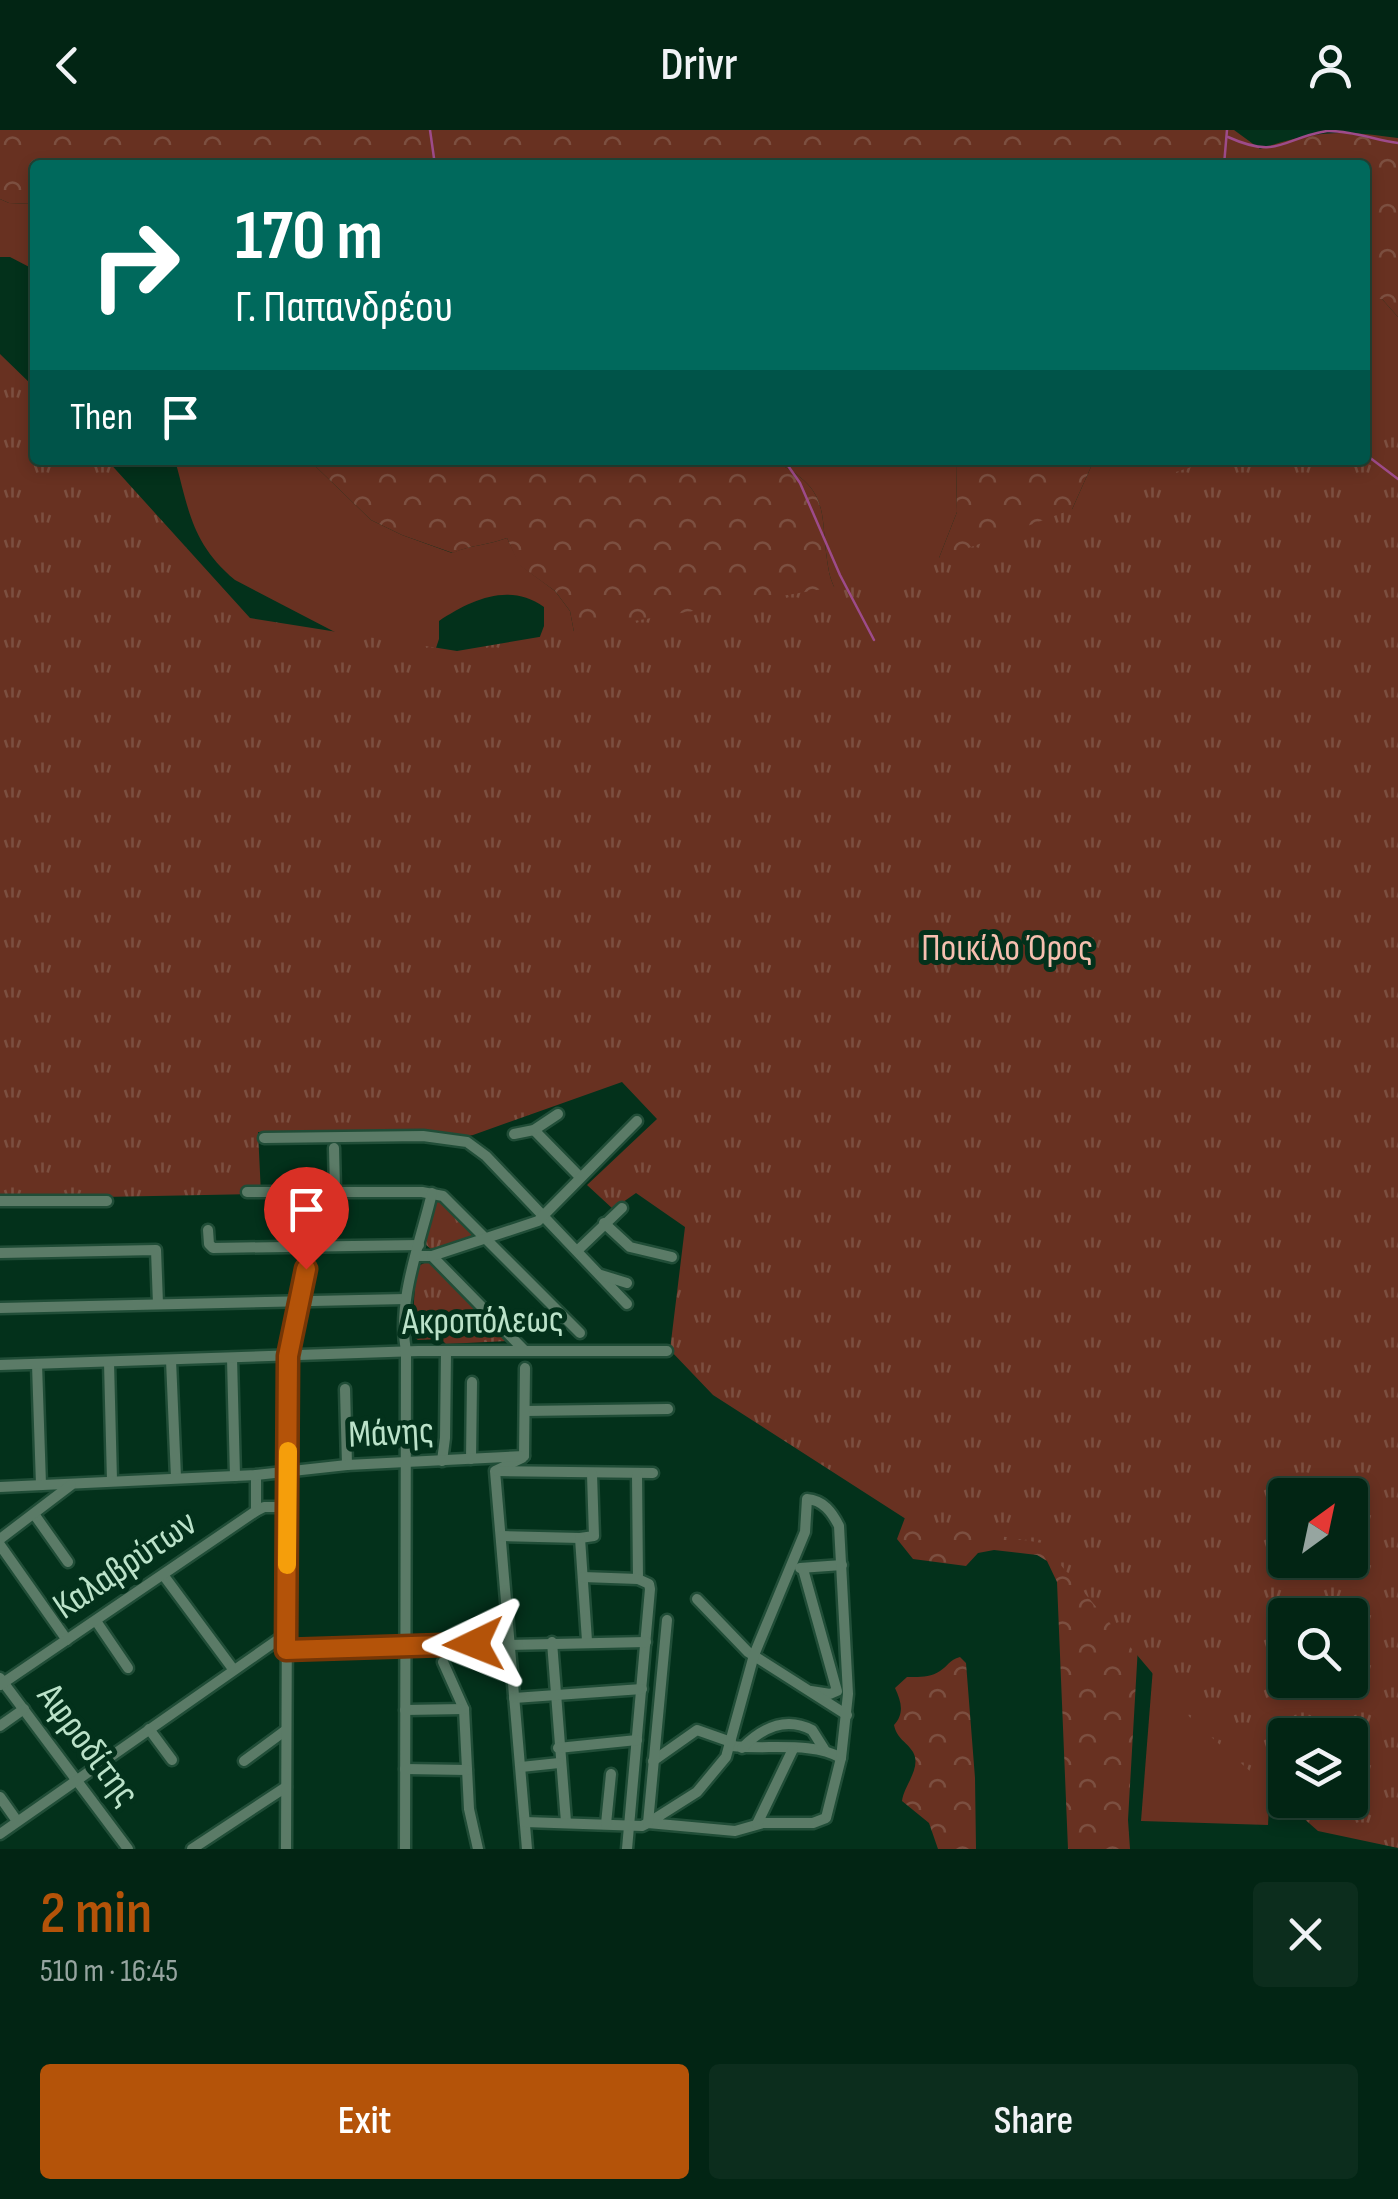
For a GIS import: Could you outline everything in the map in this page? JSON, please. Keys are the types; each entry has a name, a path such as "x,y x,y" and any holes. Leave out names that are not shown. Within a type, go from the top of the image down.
{"street":[{"path":"514,1134 534,1130 558,1114"},
{"path":"432,1256 528,1226 544,1217 637,1121"},
{"path":"534,1130 580,1177"},
{"path":"264,1138 424,1136 467,1142 486,1156 627,1304"},
{"path":"334,1148 335,1191"},
{"path":"247,1192 432,1193 450,1201 580,1333"},
{"path":"405,1849 403,1335 406,1298 432,1193"},
{"path":"0,1201 107,1201"},
{"path":"578,1250 622,1208"},
{"path":"604,1222 630,1247 672,1257"},
{"path":"208,1230 209,1244 214,1248 418,1250 432,1256 524,1351"},
{"path":"0,1253 156,1250 158,1304"},
{"path":"286,1849 288,1356 306,1269"},
{"path":"600,1275 626,1284"},
{"path":"0,1308 406,1298"},
{"name":"Ακροπόλεως","path":"0,1365 406,1352 667,1351"},
{"path":"442,1461 446,1438 446,1352"},
{"path":"232,1358 235,1476"},
{"path":"171,1360 176,1478"},
{"path":"109,1362 112,1481"},
{"path":"37,1364 41,1484"},
{"path":"495,1472 524,1456 524,1368"},
{"path":"471,1459 472,1382"},
{"path":"345,1389 346,1465"},
{"path":"525,1411 668,1410"},
{"name":"Μάνης","path":"0,1488 524,1456"},
{"path":"494,1457 527,1849"},
{"path":"495,1472 653,1473"},
{"path":"502,1536 580,1538 596,1533 592,1474"},
{"path":"627,1849 646,1642 637,1474"},
{"path":"256,1475 256,1511"},
{"path":"67,1640 0,1542 72,1484"},
{"path":"525,1822 642,1826 698,1792 735,1745 754,1655 805,1532 810,1498 836,1520 842,1566 846,1715 830,1807 822,1822 757,1824 734,1831 648,1823"},
{"name":"Καλαβρύτων","path":"1,1682 256,1511 287,1507"},
{"path":"34,1514 68,1562"},
{"path":"580,1538 587,1641"},
{"path":"789,1568 842,1566"},
{"path":"803,1568 837,1691 830,1694 805,1690"},
{"path":"164,1576 233,1669"},
{"path":"583,1577 643,1581"},
{"path":"697,1599 736,1642 846,1715"},
{"path":"648,1823 668,1620"},
{"path":"96,1621 128,1668"},
{"path":"0,1834 286,1634"},
{"path":"552,1642 566,1822"},
{"path":"286,1650 646,1642"},
{"path":"443,1662 464,1709 469,1809 478,1849"},
{"name":"Αφροδίτης","path":"1,1682 128,1849"},
{"path":"514,1698 642,1689"},
{"path":"0,1726 24,1709"},
{"path":"405,1710 464,1709"},
{"path":"735,1745 762,1729 791,1725 812,1730 824,1750"},
{"path":"776,1750 791,1725"},
{"path":"150,1729 172,1760"},
{"path":"244,1762 286,1730"},
{"path":"653,1761 697,1730 735,1745 824,1750 841,1758"},
{"path":"558,1748 637,1740"},
{"path":"757,1824 793,1749"},
{"path":"521,1766 559,1763"},
{"path":"405,1769 467,1770"},
{"path":"606,1824 611,1774"},
{"path":"192,1849 209,1844 286,1787"},
{"path":"0,1797 18,1821"}],"green space":[{"path":"0,130 1234,130 1260,149 1328,133 1360,134 1398,138 1398,317 1382,299 1370,299 1370,160 30,160 30,204 0,199"},
{"path":"0,199 30,204 30,267 10,257 0,257"},
{"path":"1370,299 1382,299 1398,317 1398,460 1370,444"},
{"name":"Ποικίλο Όρος","path":"0,354 30,383 30,465 112,465 250,618 457,651 888,578 1198,465 1370,465 1370,409 1398,398 1398,1848 1318,1831 1303,1818 1368,1818 1368,1718 1268,1718 1268,1787 1193,1721 1042,1543 909,1521 713,1395 670,1350 685,1227 636,1193 613,1209 587,1185 657,1119 622,1082 453,1139 329,1131 258,1132 261,1194 0,1199"},
{"path":"176,465 314,465 371,520 402,535 452,553 507,538 520,565 555,591 570,611 577,648 536,647 544,626 544,607 504,595 464,606 439,621 433,657 379,655 235,580 209,553 189,511"},
{"path":"314,465 781,465 806,482 815,494 823,519 830,578 849,616 577,648 570,611 555,591 519,565 507,538 453,553 371,520"},
{"path":"781,465 956,465 957,512 939,558 1058,541 1092,465 1192,465 1189,495 849,616 830,578 820,506 806,482"},
{"path":"956,465 1092,465 1058,541 941,576 939,558 957,512"},
{"path":"436,1200 460,1214 474,1237 433,1251 424,1243"},
{"path":"429,1261 508,1341 446,1344 441,1339 418,1340 412,1336 415,1284 420,1265"},
{"path":"1168,1476 1268,1492 1268,1578 1281,1578 1280,1598 1268,1598 1268,1698 1275,1698 1274,1718 1268,1718 1268,1825 1141,1821"},
{"path":"912,1499 1144,1542 1128,1820 1130,1849 1068,1849 1057,1582 1047,1561 1037,1555 994,1550 978,1553 966,1566 913,1559 897,1539"},
{"path":"960,1657 966,1663 976,1849 938,1849 929,1823 902,1801 915,1758 894,1725 901,1707 895,1688 907,1677 932,1675"}],"waterway":[{"path":"430,130 434,160"},
{"path":"1224,160 1227,130"},
{"path":"1228,137 1270,147 1335,131 1398,143"},
{"path":"1370,458 1398,479"},
{"path":"787,465 800,483 840,575 874,640"}],"slow traffic":[{"path":"287,1565 288,1451"}],"route":[{"path":"306,1269 288,1356 286,1650 474,1644"}]}
